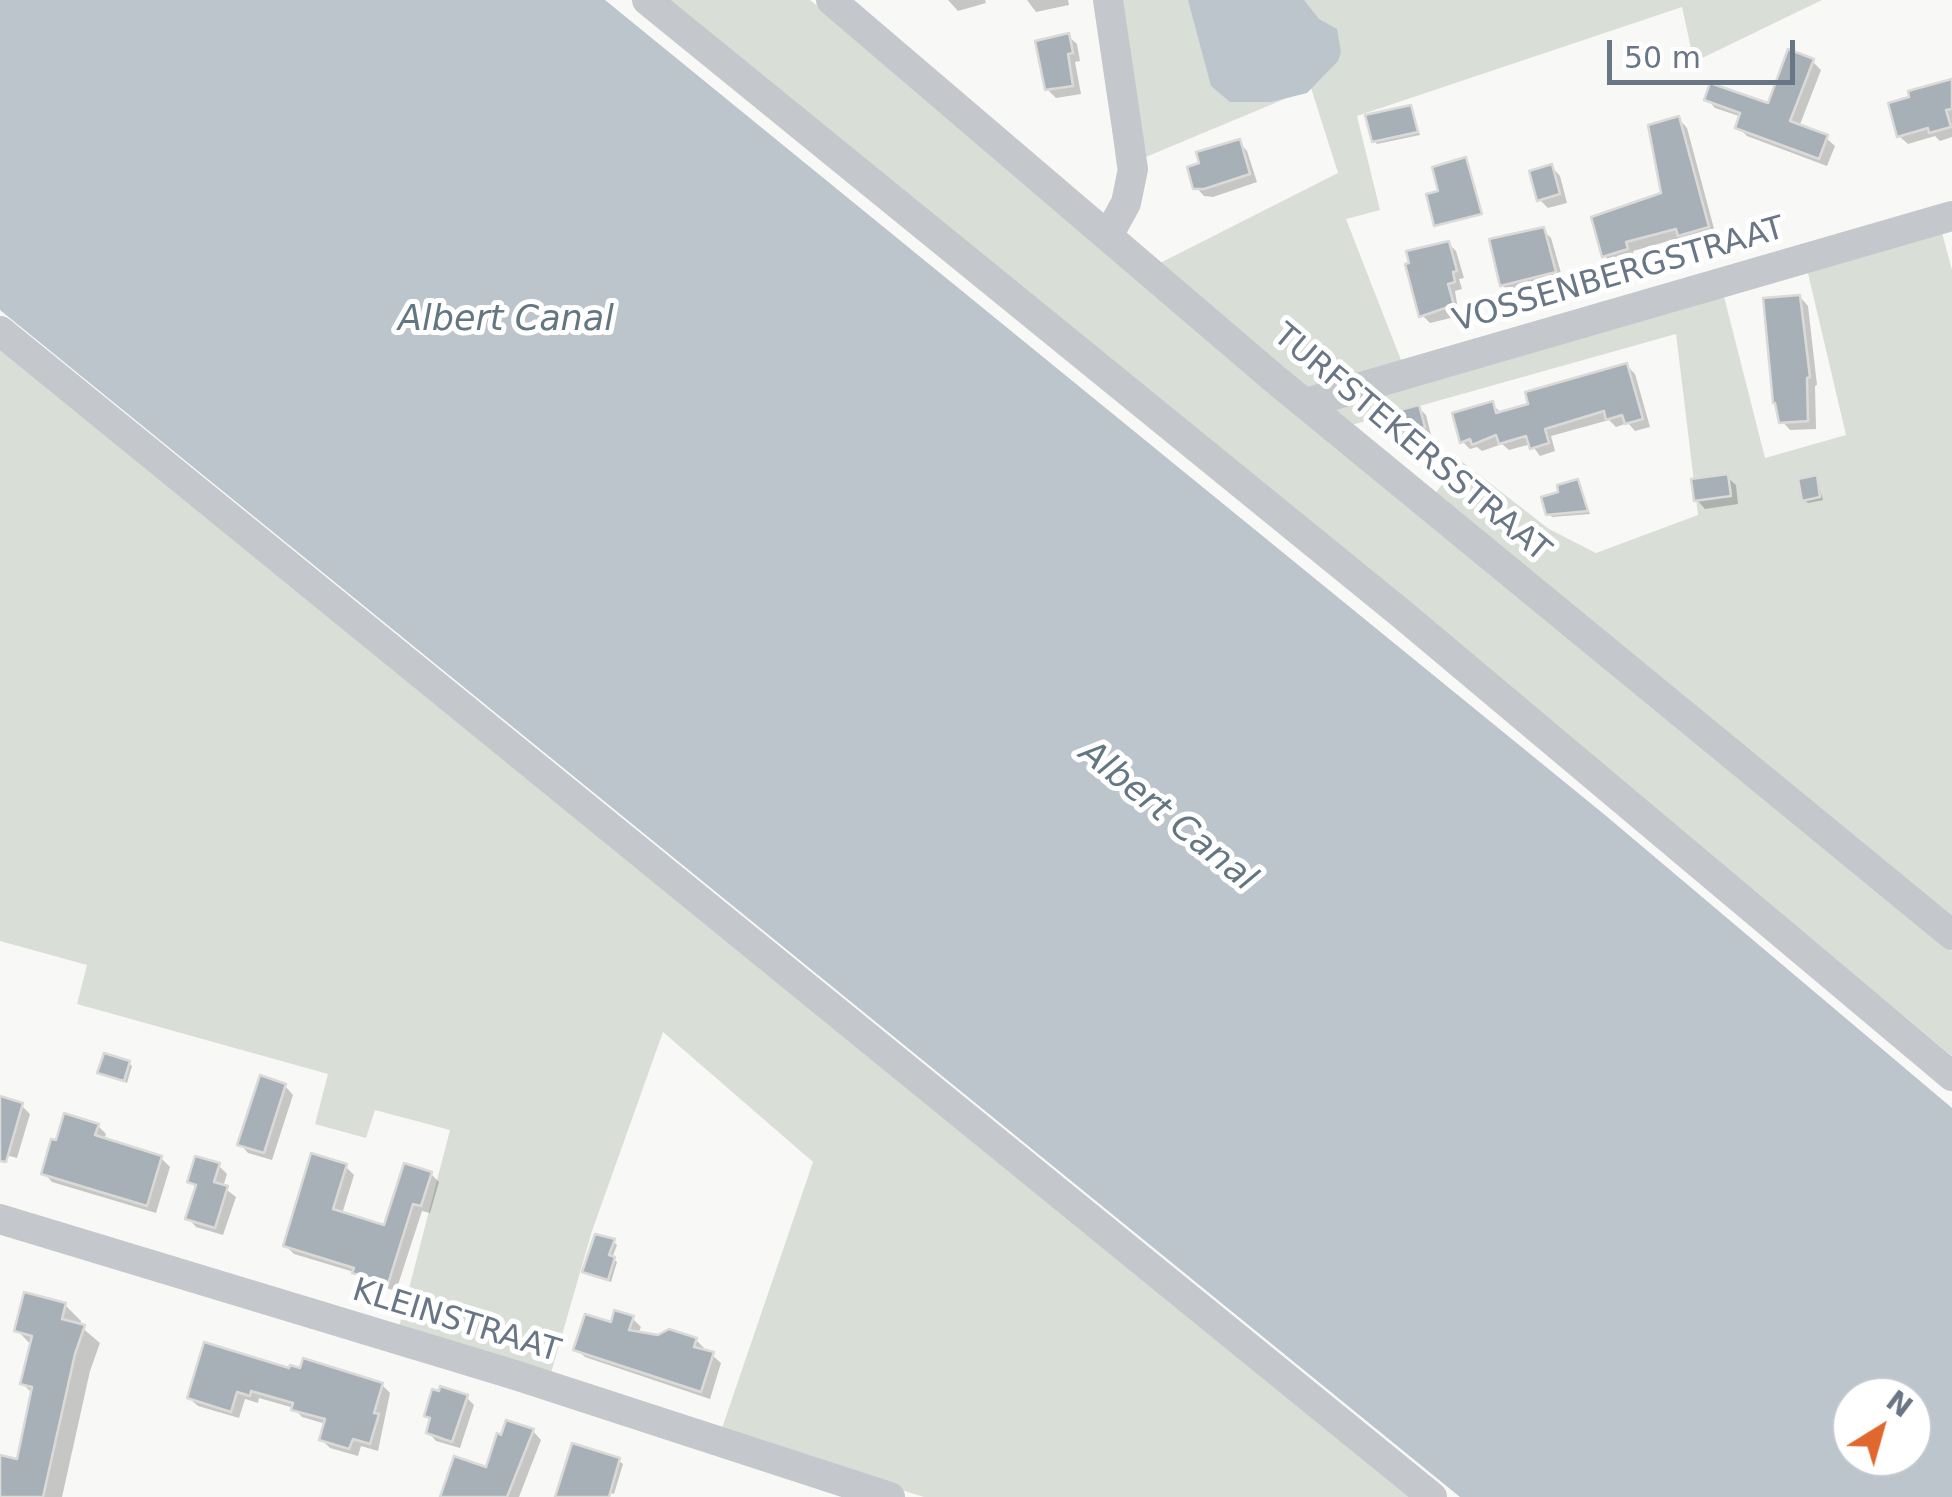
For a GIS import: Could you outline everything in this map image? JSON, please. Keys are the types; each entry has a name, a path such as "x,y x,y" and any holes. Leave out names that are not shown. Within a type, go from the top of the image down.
{"street":[{"path":"646,0 1403,615 1952,1076"},
{"name":"TURFSTEKERSSTRAAT","path":"831,0 1306,403 1952,935"},
{"path":"1108,0 1133,168 1126,203 1109,234"},
{"name":"VOSSENBERGSTRAAT","path":"1306,403 1952,216"},
{"path":"0,331 1432,1497"},
{"name":"KLEINSTRAAT","path":"0,1219 515,1375 890,1497"}],"shaded area":[{"path":"664,0 810,0 1952,951 1952,1056 1586,752"},
{"path":"1097,0 1822,0 1694,62 1682,7 1357,116 1380,210 1346,219 1401,360 1717,269 1765,458 1846,435 1807,269 1941,229 1952,270 1952,918 1432,498 1460,460 1549,529 1596,553 1698,515 1676,334 1348,426 1160,263 1338,173 1311,88 1117,169"},
{"path":"0,345 1408,1497 924,1497 720,1434 813,1162 663,1032 592,1231 551,1373 399,1327 450,1130 375,1110 366,1138 315,1124 328,1074 77,1004 87,965 0,941"}],"water":[{"name":"Albert Canal","path":"0,0 605,0 1605,815 1952,1108 1952,1497 1460,1497 0,310"},
{"path":"1188,0 1304,0 1319,19 1337,29 1341,52 1338,61 1307,93 1271,102 1230,102 1211,86"}],"building":[{"path":"1069,33 1073,86 1045,90 1035,41"},
{"path":"1788,49 1814,59 1790,121 1828,135 1819,159 1735,128 1740,113 1704,100 1710,83 1768,103"},
{"path":"1952,79 1952,109 1946,110 1951,127 1929,133 1928,128 1897,137 1888,103 1909,97 1908,91"},
{"path":"1411,105 1418,132 1372,142 1365,115"},
{"path":"1679,116 1709,227 1678,236 1676,229 1626,242 1628,249 1602,257 1591,217 1661,193 1648,125"},
{"path":"1240,139 1250,174 1193,189 1187,167 1199,163 1196,152"},
{"path":"1466,157 1482,214 1434,226 1426,194 1438,191 1432,167"},
{"path":"1552,164 1560,194 1537,201 1529,171"},
{"path":"1544,227 1556,272 1500,286 1489,239"},
{"path":"1449,241 1457,271 1453,272 1455,282 1448,284 1454,305 1419,317 1405,264 1409,263 1406,251"},
{"path":"1800,295 1810,377 1808,421 1779,423 1773,403 1763,298"},
{"path":"1627,363 1643,419 1625,424 1622,415 1606,420 1604,411 1545,429 1549,443 1530,449 1526,436 1499,444 1496,435 1472,445 1470,439 1460,443 1452,413 1493,401 1496,413 1528,404 1525,392"},
{"path":"1419,405 1425,427 1386,437 1364,419"},
{"path":"1728,474 1731,496 1694,501 1691,479"},
{"path":"1817,475 1820,497 1802,501 1798,479"},
{"path":"1578,479 1588,511 1546,515 1541,497 1558,492 1557,485"},
{"path":"104,1053 130,1061 124,1081 97,1073"},
{"path":"260,1075 286,1084 264,1153 237,1145"},
{"path":"0,1096 23,1103 6,1162 0,1161"},
{"path":"64,1113 99,1124 95,1135 162,1156 147,1206 41,1174"},
{"path":"311,1153 347,1164 333,1209 384,1225 404,1163 432,1172 421,1206 413,1204 388,1284 352,1273 354,1268 283,1246"},
{"path":"195,1156 220,1163 214,1182 228,1186 215,1228 185,1219 196,1185 187,1182"},
{"path":"595,1234 615,1239 609,1255 615,1257 608,1280 582,1272"},
{"path":"24,1292 66,1303 62,1319 85,1325 43,1497 0,1497 0,1455 17,1459 32,1387 20,1384 32,1336 14,1331"},
{"path":"614,1310 634,1316 629,1330 658,1335 669,1329 697,1338 694,1347 714,1352 701,1392 573,1350 585,1314 611,1322"},
{"path":"204,1342 289,1368 300,1368 303,1358 383,1383 370,1444 353,1439 349,1449 319,1440 325,1419 291,1410 293,1403 251,1391 250,1396 237,1392 231,1412 187,1398"},
{"path":"440,1386 468,1395 452,1442 426,1433 430,1418 424,1416 432,1389 439,1391"},
{"path":"506,1420 534,1429 507,1497 440,1497 454,1456 486,1467 497,1433 501,1435"},
{"path":"572,1443 620,1458 609,1497 555,1497"}]}
